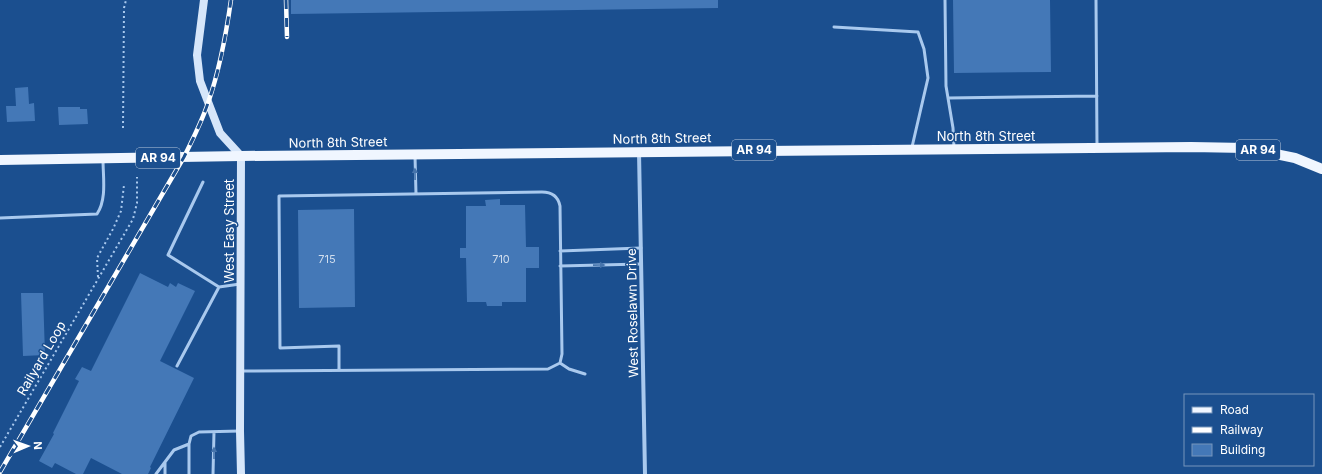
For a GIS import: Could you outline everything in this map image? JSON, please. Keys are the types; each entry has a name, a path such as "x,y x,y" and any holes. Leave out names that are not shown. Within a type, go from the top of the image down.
{"main road":[{"name":"North 8th Street","path":"0,160 639,151 1192,147 1246,148 1296,158 1322,168"}],"street":[{"path":"204,0 197,55 200,81 220,133 241,156"},
{"name":"West Roselawn Drive","path":"639,151 644,474"},
{"name":"West Easy Street","path":"241,156 241,474"}],"lane":[{"path":"945,0 946,86 953,128 954,149"},
{"path":"1096,0 1098,148"},
{"path":"834,27 918,32 924,49 928,78 911,149"},
{"path":"948,98 1097,96"},
{"path":"415,154 416,194"},
{"path":"0,218 96,214 101,207 103,197 103,158"},
{"path":"203,182 168,255 219,288 240,284"},
{"path":"339,370 338,346 280,348 279,196 548,192 556,197 560,206 562,354 560,363"},
{"path":"560,251 641,248"},
{"path":"560,266 641,264"},
{"path":"177,366 219,288"},
{"path":"240,371 548,369 560,363"},
{"path":"560,363 569,369 585,374"},
{"path":"189,474 189,444 191,436 199,432 240,431"},
{"path":"213,474 214,432"},
{"path":"156,474 174,450 189,444"},
{"path":"165,462 165,474"}],"path":[{"path":"123,128 124,8 126,0"},
{"name":"Railyard Loop","path":"0,447 133,219 137,203 137,177"},
{"path":"98,279 96,258 113,229 121,211 124,185"}],"building":[{"path":"291,0 718,0 718,8 291,14"},
{"path":"953,0 1050,0 1051,72 954,73"},
{"path":"28,87 29,104 34,103 35,121 7,122 6,106 16,106 15,88"},
{"path":"58,107 80,107 80,109 87,109 88,124 59,125"},
{"path":"500,199 500,205 525,205 526,247 539,247 539,268 526,268 526,302 502,302 502,306 487,306 486,302 467,302 466,258 460,258 460,248 466,248 466,206 486,206 485,200"},
{"path":"354,209 355,307 299,308 298,210"},
{"path":"140,273 168,287 170,283 176,287 178,283 195,291 160,361 194,378 150,467 151,468 148,474 122,474 91,458 83,474 76,474 55,463 52,468 39,461 54,434 53,433 79,381 75,379 82,367 91,371"},
{"path":"21,293 43,293 45,355 23,356"}],"railway":[{"path":"0,472 191,144 206,110 216,77 225,39 231,0"},
{"path":"286,0 287,37"}]}
